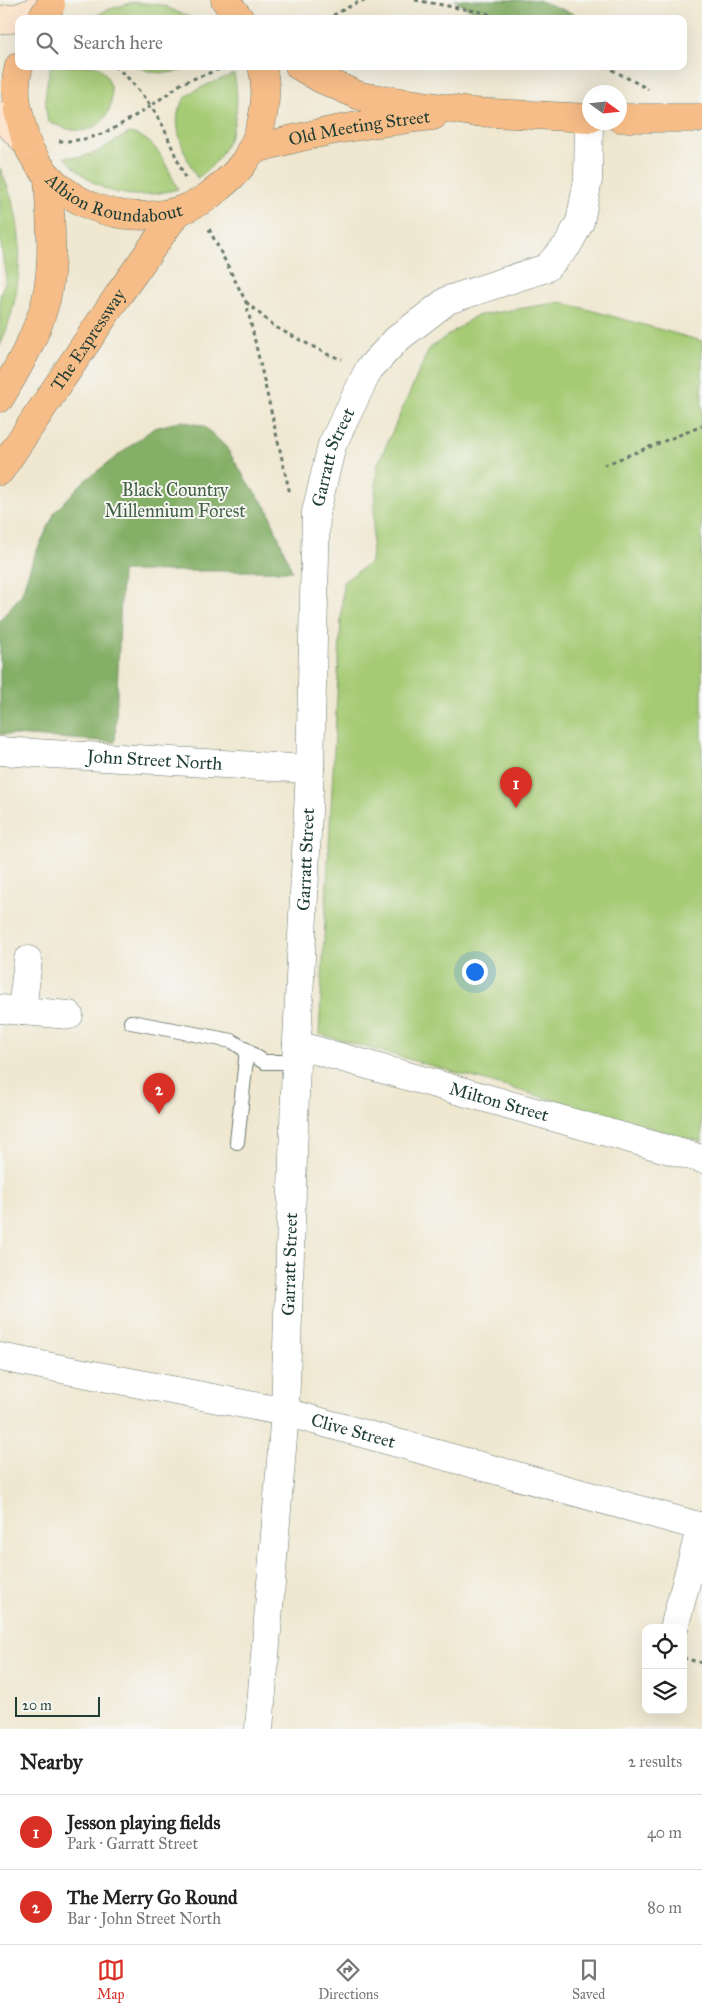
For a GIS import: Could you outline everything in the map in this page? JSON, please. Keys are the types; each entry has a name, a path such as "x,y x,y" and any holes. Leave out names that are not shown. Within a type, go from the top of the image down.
{"main road":[{"path":"224,0 237,15"},
{"name":"Albion Roundabout","path":"18,70 16,98 9,113 30,152 48,177 79,201 109,214 152,217 190,200 236,172 250,151 261,124 265,96 262,70"},
{"name":"Old Meeting Street","path":"306,70 321,79 360,96 472,112 582,118"},
{"name":"Old Meeting Street","path":"250,151 289,139 369,124 472,112"},
{"path":"627,118 702,118"},
{"path":"0,398 32,340 46,300 51,262 48,177"},
{"name":"The Expressway","path":"0,471 119,294 190,200"}],"street":[{"path":"26,15 45,9"},
{"path":"0,20 15,18"},
{"name":"Garratt Street","path":"259,1729 284,1412 296,1053 310,769 316,512 332,444 369,369 397,339 448,300 546,268 567,246 580,222 588,180 589,130"},
{"name":"John Street North","path":"0,750 310,769"},
{"path":"28,960 11,1010 69,1015"},
{"name":"Milton Street","path":"296,1053 702,1159"},
{"name":"Clive Street","path":"0,1356 284,1412 701,1526"},
{"path":"675,1624 701,1526"}],"lane":[{"path":"131,1022 232,1041 264,1062 296,1053"},
{"path":"236,1142 247,1050"}],"path":[{"path":"334,15 358,2 367,0"},
{"path":"415,0 491,15"},
{"path":"119,70 152,106 163,126 190,200"},
{"path":"56,141 77,142 103,135 152,106 182,83 217,70"},
{"path":"208,227 246,302 292,503"},
{"path":"246,302 275,327 329,355 369,369"},
{"path":"604,465 702,426"},
{"path":"687,1659 702,1663"}],"green space":[{"path":"455,0 538,0 577,15 489,15 471,10"},
{"path":"133,2 162,5 184,15 98,15"},
{"path":"50,70 102,70 109,82 111,92 109,111 96,126 81,131 67,129 48,122 46,107 47,80"},
{"path":"147,70 181,70 166,73"},
{"path":"234,74 237,103 232,132 218,158 209,169 197,178 182,146 177,123 178,111 183,101 191,93"},
{"path":"129,133 147,140 154,146 165,162 178,189 144,195 129,195 115,192 90,180 64,157 81,157 97,152"},
{"path":"0,168 15,211 18,228 19,262 15,297 0,346 0,296 6,279 0,238"},
{"path":"561,302 702,341 702,1142 319,1034 343,582 371,562 377,466 429,349 475,316"},
{"name":"Black Country Millennium Forest","path":"182,421 204,426 226,447 248,483 267,508 292,571 122,571 115,742 0,734 0,620 21,595 33,559 55,512 83,482 154,428"}],"place":[{"name":"Jesson playing fields","path":"516,808"},
{"name":"The Merry Go Round","path":"159,1114"}]}
